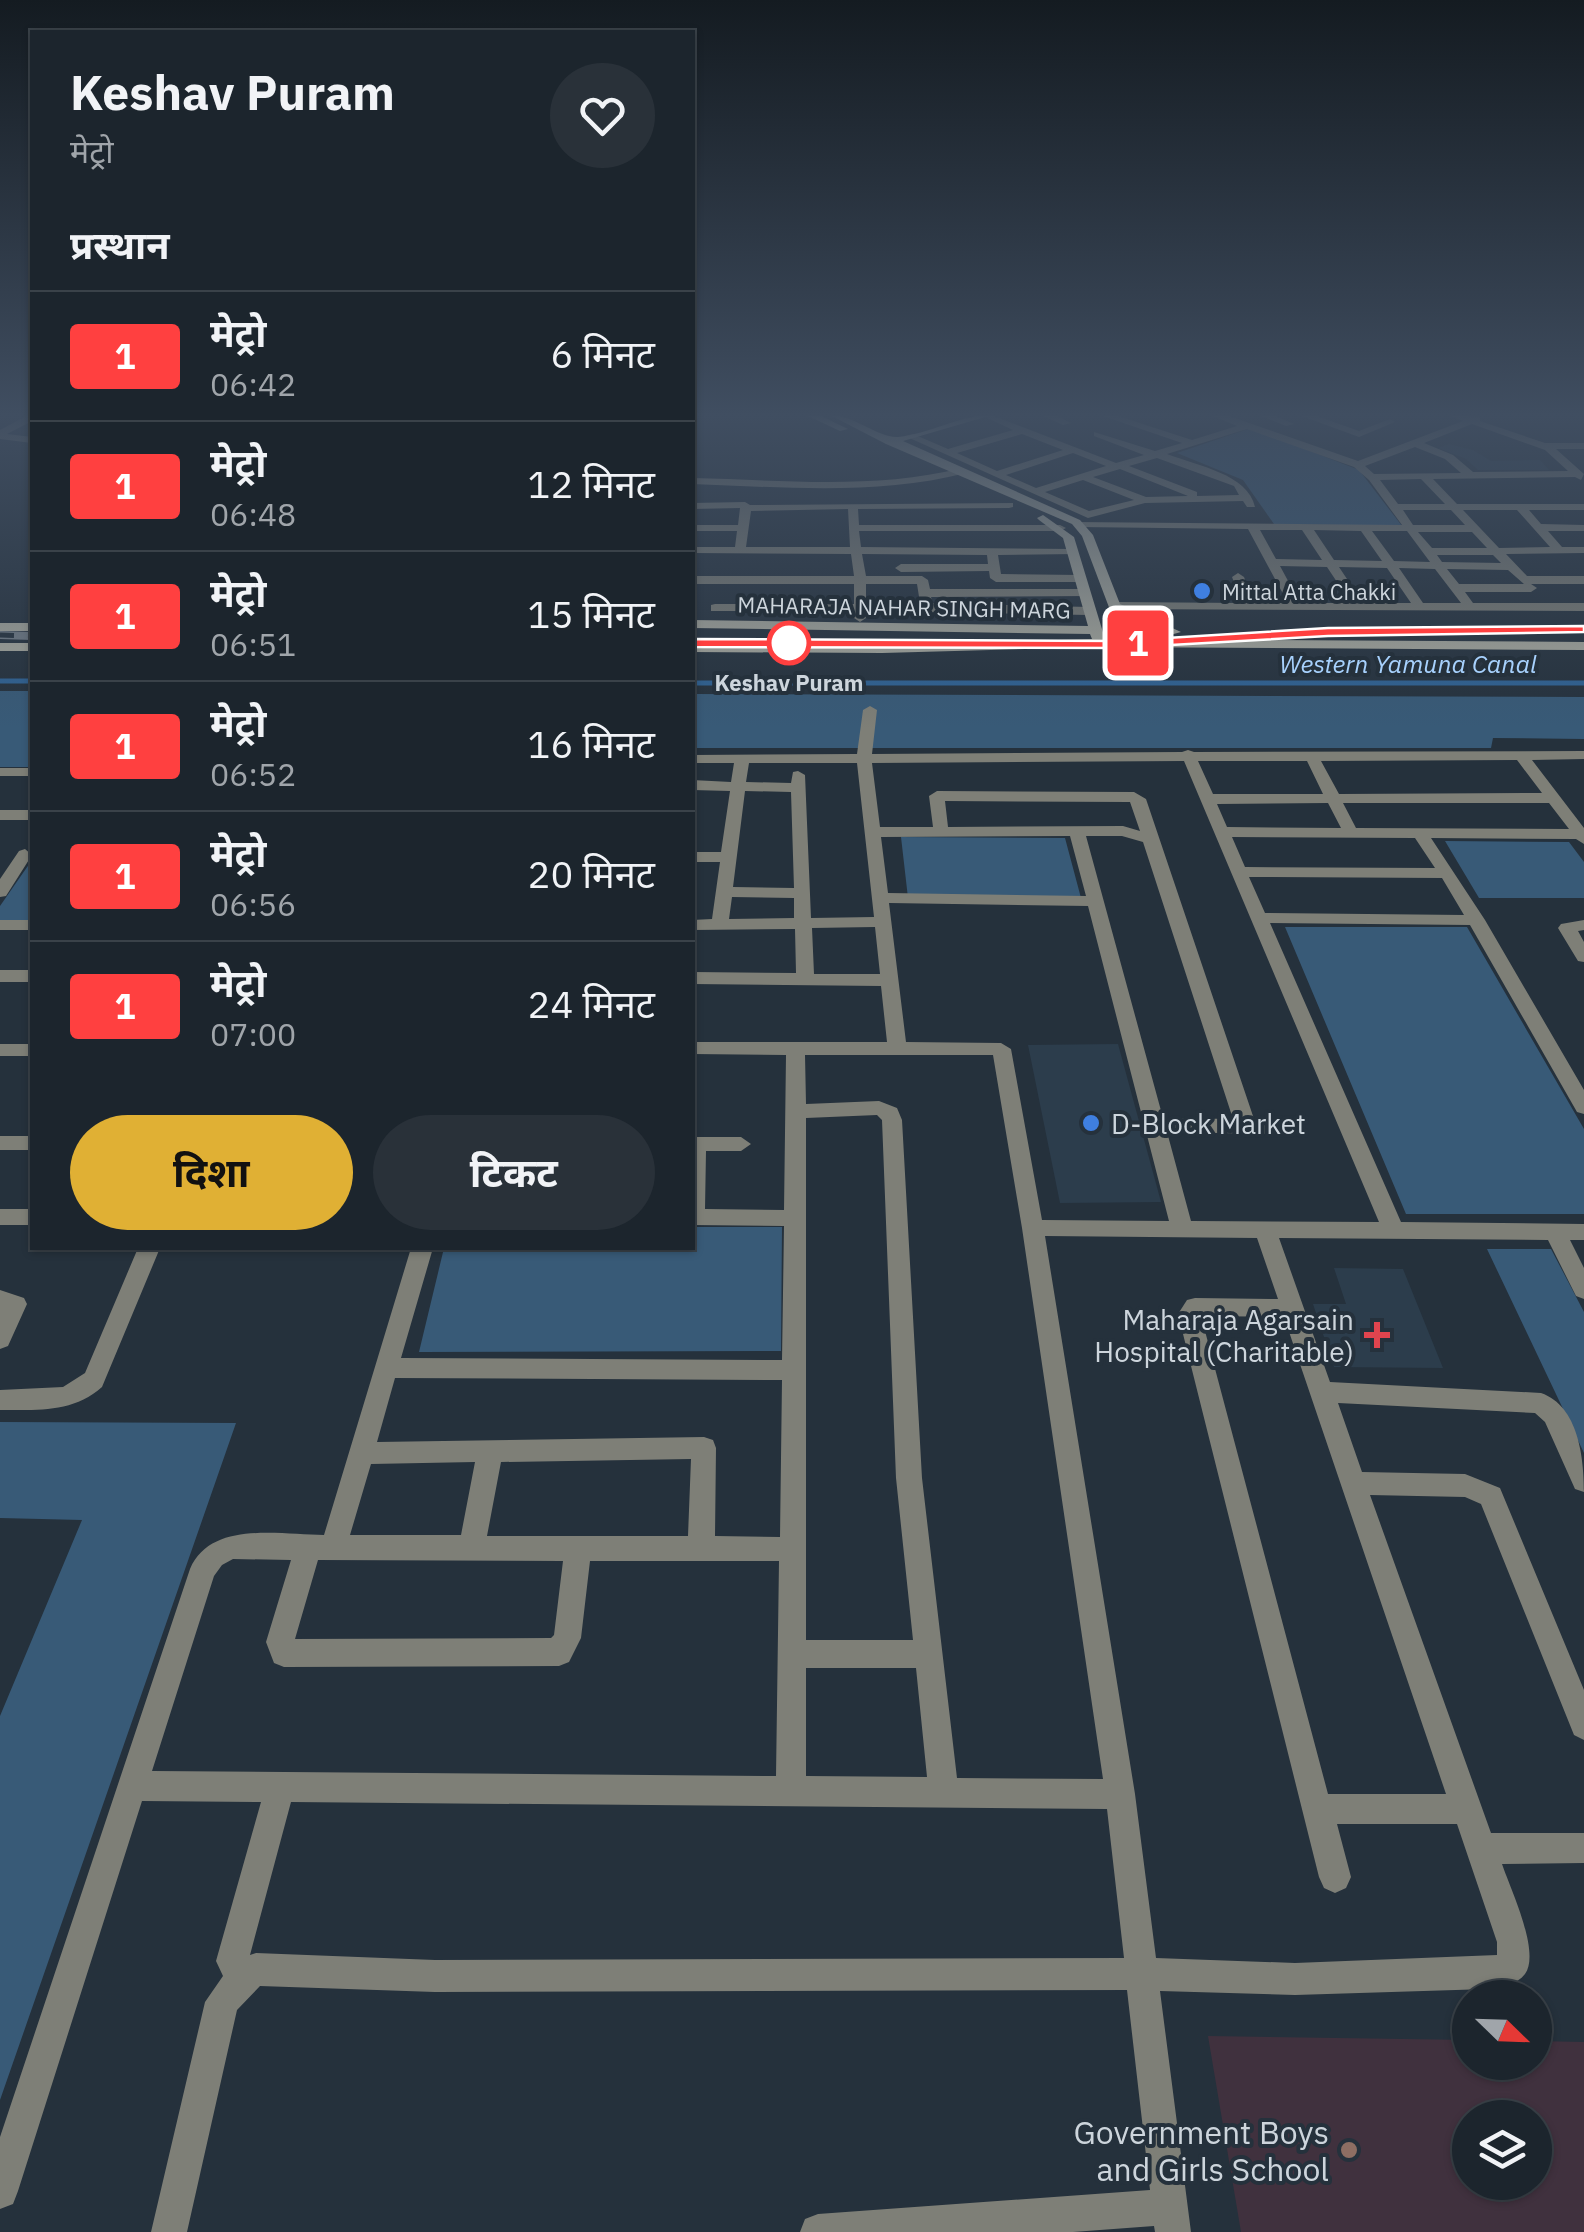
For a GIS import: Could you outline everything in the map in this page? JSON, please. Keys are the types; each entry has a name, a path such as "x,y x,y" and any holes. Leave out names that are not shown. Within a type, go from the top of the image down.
{"main road":[{"path":"1041,519 1060,528 1071,546 1097,636"},
{"path":"1068,519 1087,535 1126,637 1583,638"},
{"path":"1115,606 1175,632"},
{"path":"1049,630 1090,611"},
{"name":"MAHARAJA NAHAR SINGH MARG","path":"695,624 1049,630 1126,637 1175,632 1583,638"},
{"path":"0,627 30,627"},
{"name":"MAHARAJA NAHAR SINGH MARG","path":"695,648 882,650 1097,636"},
{"path":"0,648 30,648"}],"street":[{"path":"695,527 730,519"},
{"path":"695,539 736,519"},
{"path":"695,548 738,519"},
{"path":"752,519 854,554 920,541 1060,528"},
{"path":"853,519 860,587 858,625"},
{"path":"859,519 920,541 992,552 1071,546"},
{"path":"1216,519 1220,526"},
{"path":"1253,519 1296,606"},
{"path":"1403,519 1470,606"},
{"path":"1447,519 1474,551"},
{"path":"1466,519 1548,607"},
{"path":"1535,519 1538,527 1584,562"},
{"path":"1078,524 1475,529"},
{"path":"1306,526 1359,606"},
{"path":"1364,527 1419,606"},
{"path":"1538,527 1584,528"},
{"path":"920,541 1071,546"},
{"path":"1428,552 1572,551"},
{"path":"992,552 995,573"},
{"path":"1273,562 1511,567"},
{"path":"695,566 785,568"},
{"path":"924,593 995,573"},
{"path":"715,608 761,608 860,587 995,573 1080,579"},
{"path":"1238,577 1249,605"},
{"path":"695,580 860,587 1090,611"},
{"path":"1546,580 1577,607"},
{"path":"1456,588 1584,580"},
{"path":"860,587 924,593 1084,593"},
{"path":"1115,606 1577,607"},
{"path":"870,710 864,759 898,1048"},
{"path":"1188,754 1393,1230"},
{"path":"1311,754 1351,832"},
{"path":"1521,755 1582,836"},
{"path":"695,759 1584,755"},
{"path":"720,924 742,758"},
{"path":"0,772 30,772"},
{"path":"695,785 798,781 805,979"},
{"path":"941,831 936,796 1137,798 1246,1127"},
{"path":"1379,796 1399,833"},
{"path":"1090,797 1101,831"},
{"path":"1207,799 1553,798"},
{"path":"0,815 30,814"},
{"path":"1076,831 1182,1228"},
{"path":"872,832 1123,831 1150,839"},
{"path":"1221,832 1582,836"},
{"path":"1420,833 1476,920 1584,1107"},
{"path":"0,854 29,854"},
{"path":"0,892 29,854"},
{"path":"695,856 730,857"},
{"path":"1238,872 1447,873"},
{"path":"725,892 804,893"},
{"path":"879,898 1095,901"},
{"path":"1258,918 1476,920"},
{"path":"695,924 882,922"},
{"path":"1584,924 1567,928 1584,957"},
{"path":"0,925 30,925"},
{"path":"0,976 30,976"},
{"path":"695,978 889,980"},
{"path":"695,1048 1001,1049 1033,1228 1120,1794 1171,2220 818,2232"},
{"path":"791,1793 796,1048"},
{"path":"0,1050 30,1050"},
{"path":"795,1111 879,1108 890,1113 892,1120 909,1478 944,1794"},
{"path":"1155,1126 1277,1128"},
{"path":"0,1143 30,1143"},
{"path":"695,1144 742,1144"},
{"path":"0,1217 30,1217"},
{"path":"695,1218 794,1218"},
{"path":"1033,1228 1584,1232"},
{"path":"169,2232 222,2002 243,1977 256,1969 435,1976 1142,1974 1294,1979 1504,1970 1513,1964 1513,1942 1265,1229"},
{"path":"1554,1232 1584,1290"},
{"path":"0,1400 70,1397 94,1380 148,1250"},
{"path":"421,1250 362,1453 280,1642 284,1653 559,1652 567,1638 578,1548"},
{"path":"0,1299 16,1304 0,1339"},
{"path":"1293,1308 1195,1307 1189,1314 1335,1876"},
{"path":"387,1368 794,1370"},
{"path":"1322,1392 1541,1402 1554,1416 1584,1481"},
{"path":"362,1453 704,1448 701,1549"},
{"path":"472,1548 490,1452"},
{"path":"1354,1483 1465,1486 1491,1496 1584,1724"},
{"path":"0,2192 202,1569 213,1556 231,1547 792,1549"},
{"path":"792,1654 929,1654"},
{"path":"133,1786 1120,1794"},
{"path":"243,1977 232,1961 280,1788"},
{"path":"1318,1809 1468,1810"},
{"path":"1481,1849 1584,1848"}],"shaded area":[{"path":"1271,519 1397,519 1402,526 1274,524"},
{"path":"0,691 30,691 30,767 0,767"},
{"path":"695,694 1584,697 1584,739 1493,738 1491,748 695,748"},
{"path":"901,837 1065,838 1081,898 908,898"},
{"path":"1445,841 1569,842 1584,862 1584,898 1479,898"},
{"path":"30,863 30,921 0,921 0,906"},
{"path":"1285,927 1467,927 1584,1129 1584,1214 1406,1214"},
{"name":"D-Block Market","path":"1118,1044 1161,1202 1060,1203 1028,1045"},
{"path":"695,1227 782,1227 781,1351 419,1352 444,1250 695,1250"},
{"path":"1487,1249 1551,1249 1584,1312 1584,1453"},
{"name":"Maharaja Agarsain Hospital (Charitable)","path":"1334,1268 1403,1269 1443,1368 1334,1367 1313,1304 1346,1304"},
{"path":"0,1422 236,1423 0,2100 0,1716 82,1520 0,1518"},
{"name":"Government Boys and Girls School","path":"1208,2036 1452,2040 1452,2080 1552,2080 1552,2041 1584,2042 1584,2232 1241,2232"}],"waterway":[{"name":"Western Yamuna Canal","path":"0,681 30,681"},
{"name":"Western Yamuna Canal","path":"695,683 1584,683"}],"railway":[{"path":"695,643 1118,645 1328,632 1584,629"},
{"path":"0,635 30,636"}],"metro line":[{"name":"1","path":"695,643 1118,644 1328,632 1584,630"}],"place":[{"name":"Mittal Atta Chakki","path":"1202,591"},
{"name":"Keshav Puram","path":"789,643"},
{"name":"D-Block Market","path":"1091,1123"},
{"name":"Maharaja Agarsain Hospital (Charitable)","path":"1377,1335"},
{"name":"Government Boys and Girls School","path":"1349,2150"}]}
